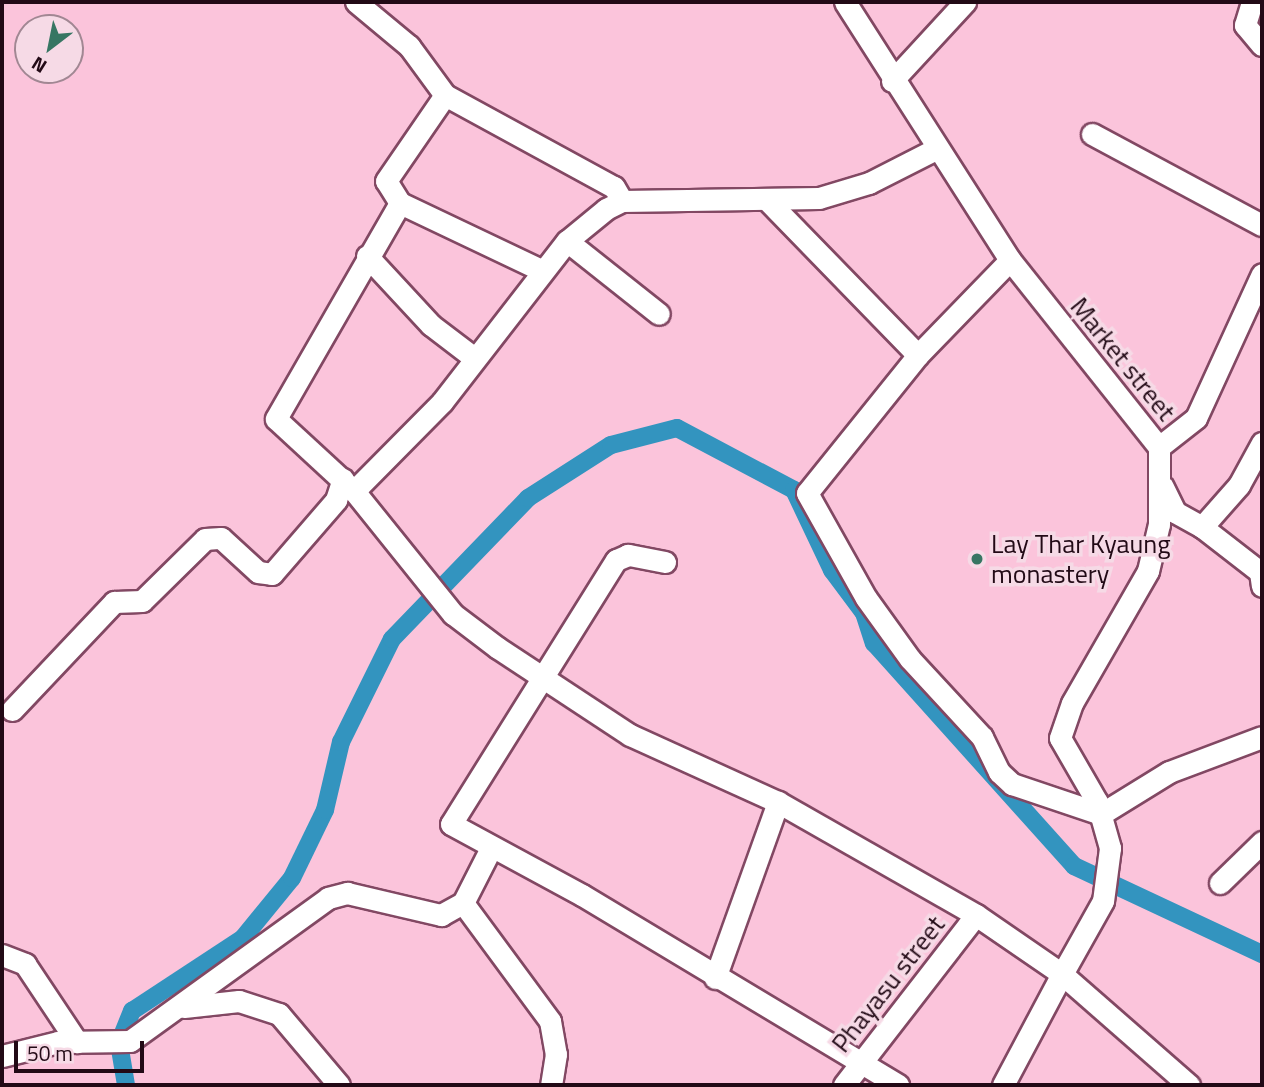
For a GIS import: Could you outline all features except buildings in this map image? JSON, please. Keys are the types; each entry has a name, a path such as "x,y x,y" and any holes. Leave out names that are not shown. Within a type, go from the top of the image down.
{"street":[{"path":"356,2 409,46 445,95 614,187 622,201"},
{"name":"Market street","path":"845,2 934,150 1010,260 1159,447 1161,485 1148,571 1072,704 1060,738 1101,814 1110,848 1103,901 1003,1085"},
{"path":"892,81 965,2"},
{"path":"1252,2 1245,25 1262,45"},
{"path":"445,95 386,181 400,203 541,270"},
{"path":"1092,134 1262,225"},
{"path":"12,710 114,602 142,601 205,539 221,538 258,572 272,574 349,485 442,402 473,357 567,241 622,201 768,201 819,198 869,183 934,150"},
{"path":"768,201 918,355"},
{"path":"400,203 367,256 276,419 349,485 424,572 453,614 630,735 778,802 976,915 1062,974 1189,1085"},
{"path":"567,241 659,314"},
{"path":"367,256 431,325 473,357"},
{"path":"1010,260 918,355 807,493 866,597 910,659 982,737 999,772 1012,783 1101,814 1169,772 1262,737"},
{"path":"1159,447 1196,418 1262,274"},
{"path":"1202,527 1261,450"},
{"path":"1161,485 1175,512 1202,527 1260,572 1262,586"},
{"path":"665,562 622,555 540,675 452,824 491,848 582,895 715,978 898,1085"},
{"path":"715,978 778,802"},
{"path":"1220,883 1262,842"},
{"path":"2,1056 77,1042 121,1042 184,1007 276,930 328,898 347,893 425,916 463,903 491,848"},
{"path":"463,903 550,1021 556,1054 551,1085"},
{"name":"Phayasu street","path":"844,1085 976,915"},
{"path":"2,956 25,964 77,1042"},
{"path":"184,1007 239,1001 279,1014 339,1085"}],"waterway":[{"path":"126,1085 119,1043 132,1011 243,938 292,878 325,810 341,742 392,639 528,498 611,445 677,428 794,490 832,570 864,613 874,643 1074,866 1262,954"}],"place":[{"name":"Lay Thar Kyaung monastery","path":"977,559"}]}
